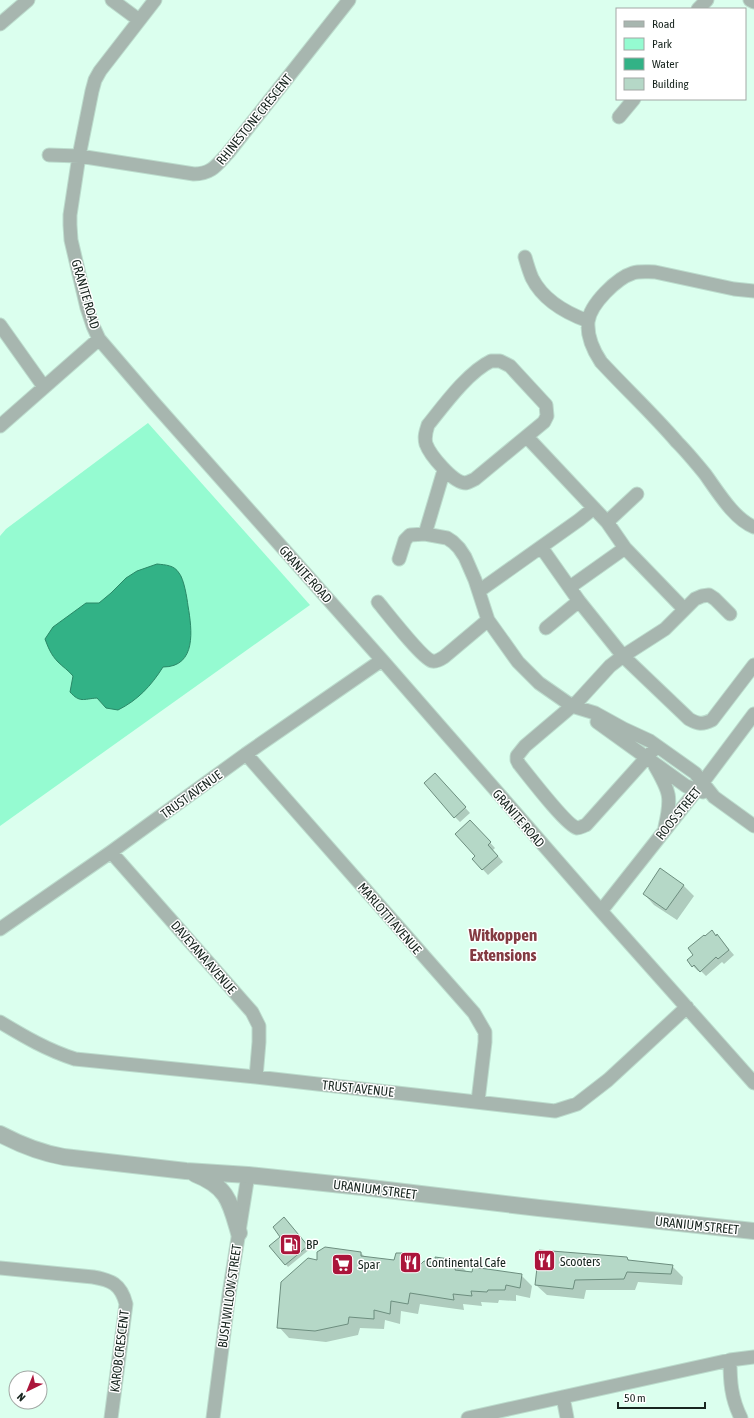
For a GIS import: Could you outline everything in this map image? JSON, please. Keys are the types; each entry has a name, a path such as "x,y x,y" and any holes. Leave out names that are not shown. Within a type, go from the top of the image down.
{"street":[{"path":"0,24 28,0"},
{"path":"112,0 139,20"},
{"name":"GRANITE ROAD","path":"155,0 95,80 79,156 70,215 71,240 87,308 99,339 382,660 601,912 754,1083"},
{"name":"RHINESTONE CRESCENT","path":"49,155 79,156 194,174 209,172 228,153 349,0"},
{"path":"699,8 707,0"},
{"path":"750,0 754,2"},
{"path":"619,117 633,100"},
{"path":"525,257 531,276 536,285 547,298 574,316 588,321"},
{"path":"754,291 734,289 655,272 633,273 615,282 611,286 595,306 588,321 590,340 595,353 601,362 678,443 738,517 747,525 754,527"},
{"path":"0,325 44,387"},
{"path":"0,426 99,339"},
{"path":"491,361 500,361 510,366 546,405 547,416 544,422 470,482 466,483 460,481 444,470 430,452 426,442 428,425 466,381 483,365 491,361"},
{"path":"526,437 607,522 625,548 684,608"},
{"path":"425,534 444,470"},
{"path":"607,522 637,494"},
{"path":"479,591 594,508"},
{"path":"399,559 402,545 410,535 425,534 447,538 459,548 465,557 479,591 488,620 518,662 539,683 572,706 602,716 658,746 695,774 700,786 754,826"},
{"path":"541,547 579,601 623,656 689,719 698,724 705,724 712,720 754,665"},
{"path":"570,587 625,548"},
{"path":"658,746 650,761 586,825 577,828 570,823 518,764 517,760 517,756 525,746 572,706 610,666 665,629 684,608 695,599 708,595 715,599 730,614"},
{"path":"546,628 579,601"},
{"path":"378,602 419,651 432,661 437,661 444,657 488,620"},
{"name":"TRUST AVENUE","path":"0,929 111,852 246,754 382,660"},
{"path":"585,711 594,720 686,786 700,786"},
{"name":"ROOS STREET","path":"601,912 700,786 754,714"},
{"name":"MARLOTTI AVENUE","path":"246,754 474,1013 485,1032 478,1101"},
{"path":"650,761 666,785 669,794 670,801 664,830"},
{"name":"DAVEYANA AVENUE","path":"111,852 252,1012 258,1026 259,1042 256,1077"},
{"name":"TRUST AVENUE","path":"0,1022 39,1045 75,1059 478,1101 555,1111 577,1104 608,1080 687,1007"},
{"name":"URANIUM STREET","path":"0,1134 27,1147 48,1154 186,1171 248,1175 754,1231"},
{"path":"186,1171 205,1178 216,1185 225,1194 230,1203 239,1233"},
{"name":"BUSH WILLOW STREET","path":"212,1418 229,1294 248,1175"},
{"name":"KAROB CRESCENT","path":"0,1268 93,1277 114,1283 120,1290 124,1296 126,1304 111,1418"},
{"path":"468,1418 730,1360 754,1357"},
{"path":"730,1360 730,1382 737,1410 741,1418"},
{"path":"563,1398 567,1418"}],"green space":[{"path":"148,423 310,605 0,826 0,536 6,529"}],"water":[{"path":"157,564 175,568 179,573 185,589 191,625 190,645 187,654 182,661 174,665 163,667 144,692 132,702 118,710 106,708 97,698 82,700 76,698 70,692 73,676 53,657 45,639 53,627 86,603 99,603 126,578 137,571"}],"building":[{"path":"435,773 466,807 454,818 424,783"},
{"path":"470,820 491,842 488,845 498,856 482,870 472,859 475,856 455,834"},
{"path":"660,868 684,885 666,910 643,894"},
{"path":"712,930 716,936 717,934 729,950 718,959 716,957 700,972 694,965 692,967 687,960 693,955 688,948"},
{"path":"284,1217 308,1246 285,1265 269,1246 280,1237 273,1227"},
{"path":"325,1247 361,1252 361,1256 394,1260 396,1253 406,1253 405,1265 421,1264 424,1261 436,1263 435,1257 457,1260 455,1270 472,1272 473,1267 522,1274 520,1288 506,1285 505,1290 488,1290 487,1292 471,1291 472,1296 453,1294 454,1300 410,1293 408,1304 391,1301 390,1314 374,1310 374,1319 349,1317 348,1324 315,1331 277,1328 281,1282 308,1258 317,1260 317,1252"},
{"path":"539,1250 627,1257 628,1260 673,1265 671,1274 627,1272 624,1279 575,1280 573,1289 535,1285"}],"place":[{"name":"BP","path":"290,1244"},
{"name":"Scooters","path":"544,1261"},
{"name":"Continental Cafe","path":"410,1262"},
{"name":"Spar","path":"342,1264"}],"district":[{"name":"Witkoppen Extensions","path":"503,945"}]}
